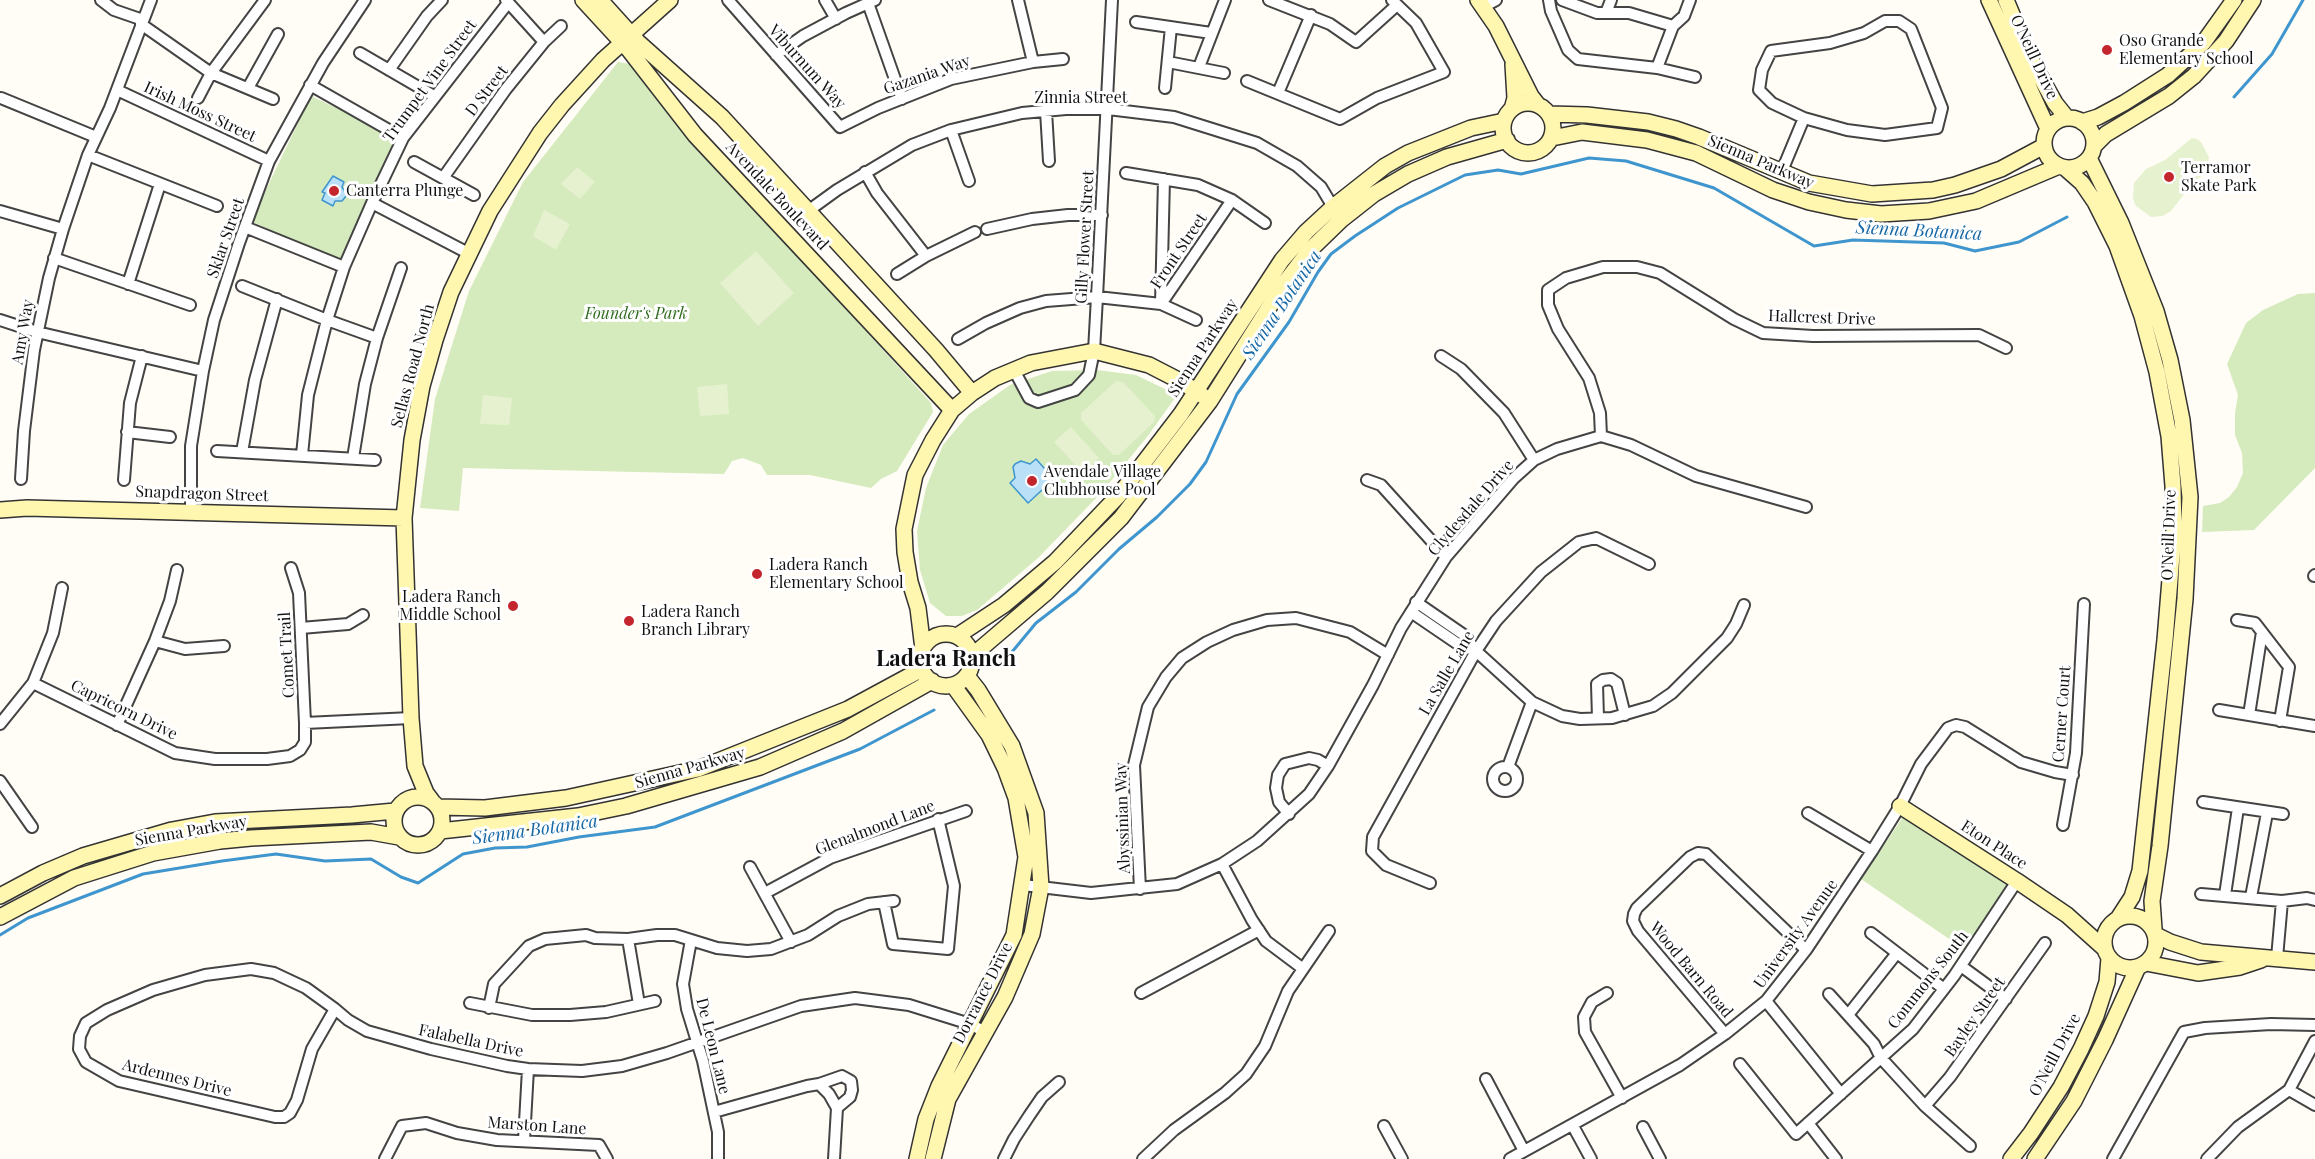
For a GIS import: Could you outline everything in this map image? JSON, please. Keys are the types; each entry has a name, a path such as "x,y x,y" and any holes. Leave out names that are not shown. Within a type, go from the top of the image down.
{"main road":[{"name":"Avendale Boulevard","path":"583,0 722,117 936,350 972,393"},
{"name":"Avendale Boulevard","path":"600,0 694,135 952,410"},
{"name":"Sellas Road North","path":"435,804 426,793 415,766 411,718 404,518 412,440 422,386 448,302 468,254 490,211 540,133 581,82 626,38 670,0"},
{"name":"O'Neill Drive","path":"1989,0 2048,129 2053,124 2075,120"},
{"name":"O'Neill Drive","path":"2006,0 2031,60 2055,103 2091,132 2091,152 2156,311 2170,360 2182,420 2190,497 2185,599 2160,846 2152,901 2156,950 2142,965 2074,1101 2035,1159"},
{"path":"2075,120 2098,117 2168,75 2204,42 2234,0"},
{"path":"2062,167 2078,166 2106,134 2169,96 2194,76 2226,41 2253,0"},
{"path":"1486,2 1531,96 1553,122 1552,138"},
{"path":"1506,140 1504,134 1508,115 1515,98 1513,61"},
{"name":"Sienna Parkway","path":"923,649 931,639 951,635 1004,605 1063,553 1119,495 1155,450 1282,260 1306,232 1377,172 1408,153 1508,115 1525,103 1544,109 1648,122 1676,129 1809,183 1872,194 1932,190 1971,181 2001,169 2044,146"},
{"path":"2044,146 2048,129"},
{"name":"Sienna Parkway","path":"972,656 1047,592 1121,518 1210,401 1283,285 1309,250 1341,220 1374,194 1408,174 1447,157 1506,140 1512,147 1526,153 1541,150 1552,138 1574,133 1618,135 1696,153 1791,196 1827,207 1881,214 1929,211 1976,201 2062,167"},
{"name":"O'Neill Drive","path":"2011,1159 2061,1087 2096,1016 2107,982 2105,935 2133,897 2140,871 2165,640 2174,531 2169,436 2157,372 2142,316 2117,246 2095,202 2082,183 2052,161 2044,146"},
{"path":"1696,153 1705,152 1763,176 1777,171"},
{"path":"918,608 932,624 964,641 972,656 972,666 967,676 954,685 946,686 927,675 921,662 923,649 918,608 910,582 904,529 906,510 915,475 952,410 972,393 995,378 1031,363 1094,351 1149,364 1210,401"},
{"name":"Snapdragon Street","path":"0,510 27,508 404,518"},
{"name":"Sienna Parkway","path":"0,896 43,873 83,856 172,830 215,822 352,815 400,806 417,796 435,804 485,808 566,798 698,769 927,675"},
{"name":"Sienna Parkway","path":"0,917 74,878 153,853 220,841 371,832 399,837 406,842 421,845 429,843 440,831 578,816 626,806 760,767 843,731 927,675"},
{"name":"Dorrance Drive","path":"933,1159 948,1099 1005,997 1032,934 1041,887 1036,813 1012,746 967,676"},
{"name":"Dorrance Drive","path":"917,1159 926,1119 939,1086 1014,934 1026,857 1016,798 1005,768 989,735 954,685"},
{"name":"Sellas Road North","path":"400,806 415,766"},
{"path":"435,804 442,815 440,831"},
{"path":"399,837 394,824 400,806"},
{"name":"Eton Place","path":"1900,806 2067,915 2107,953"},
{"name":"Eton Place","path":"2067,915 2113,923"},
{"path":"2113,923 2136,915 2146,920 2155,932 2170,942 2201,952 2315,962"},
{"path":"2107,953 2122,967 2142,965 2198,973 2240,967 2272,958"}],"street":[{"path":"102,0 114,10 142,22 211,73 273,99"},
{"name":"Amy Way","path":"21,479 26,413 38,332 54,258 88,155 117,90 151,0"},
{"path":"198,98 211,73 265,0"},
{"name":"Sklar Street","path":"191,512 191,446 203,371 214,320 245,227 269,161 310,85 365,0"},
{"path":"389,70 427,16 442,0"},
{"name":"Viburnum Way","path":"728,0 840,127"},
{"path":"825,0 836,19"},
{"path":"1018,0 1033,62"},
{"name":"Gilly Flower Street","path":"1014,370 1029,398 1038,402 1075,390 1086,381 1094,351 1112,0"},
{"path":"1198,67 1225,0"},
{"path":"1247,81 1340,119 1377,98 1444,72 1416,23 1395,2 1356,42 1330,24 1269,0"},
{"path":"1549,0 1551,11 1568,50 1578,59 1657,68 1695,78"},
{"path":"1562,0 1589,10 1629,13 1673,26"},
{"path":"1606,13 1611,0"},
{"path":"1657,68 1673,26 1684,16 1690,0"},
{"path":"507,1 544,42"},
{"name":"Trumpet Vine Street","path":"302,455 308,395 327,320 344,267 372,203 403,138 507,1"},
{"path":"776,55 803,36 871,1 902,99"},
{"path":"1278,93 1311,15"},
{"path":"1885,21 1899,21 1911,30 1942,108 1937,128 1885,135 1847,130 1804,118 1772,103 1759,90 1762,70 1771,51 1830,43 1864,33 1885,21"},
{"path":"1136,22 1211,33"},
{"name":"D Street","path":"443,178 506,89 544,42 561,26"},
{"path":"1165,88 1171,27"},
{"path":"248,88 278,34"},
{"path":"360,53 434,96"},
{"name":"Gazania Way","path":"840,127 951,79 1033,62 1063,59"},
{"path":"1168,62 1224,73"},
{"path":"310,85 403,138"},
{"name":"Irish Moss Street","path":"117,90 269,161"},
{"path":"1,98 96,137"},
{"name":"Zinnia Street","path":"808,211 865,172 912,145 951,130 1022,113 1108,109 1174,117 1257,143 1297,166 1321,188 1341,220"},
{"path":"1046,111 1049,161"},
{"path":"1777,171 1784,166 1804,118"},
{"path":"951,130 969,181"},
{"path":"88,155 217,206"},
{"path":"414,162 474,195"},
{"path":"865,172 877,193 926,256"},
{"name":"Front Street","path":"1126,173 1198,185 1232,200 1265,223"},
{"name":"Front Street","path":"1161,304 1164,179"},
{"path":"128,284 160,184"},
{"name":"Front Street","path":"1161,304 1232,200"},
{"path":"372,203 468,254"},
{"path":"0,211 63,229"},
{"path":"987,229 1032,219 1068,215 1102,215"},
{"path":"245,227 344,267"},
{"path":"897,274 926,256 975,232"},
{"path":"54,258 190,305"},
{"name":"Hallcrest Drive","path":"1601,436 1600,413 1589,378 1558,329 1548,305 1548,290 1566,278 1603,267 1637,267 1660,273 1734,319 1763,333 1813,336 1979,335 2006,348"},
{"path":"352,458 365,384 377,338 401,268"},
{"path":"242,286 377,338"},
{"path":"958,339 1020,308 1046,301 1097,297 1161,304 1196,320"},
{"path":"242,452 255,380 277,299"},
{"path":"0,320 38,332 203,371"},
{"path":"124,480 130,403 142,356"},
{"path":"1441,356 1461,369 1504,413 1534,460"},
{"path":"127,432 170,437"},
{"path":"1601,436 1631,445 1696,476 1806,507"},
{"name":"Clydesdale Drive","path":"1023,885 1091,893 1177,884 1222,864 1257,842 1309,794 1328,766 1416,602 1446,557 1514,478 1534,460 1557,449 1601,436"},
{"path":"217,451 375,460"},
{"path":"1366,480 1381,485 1446,557"},
{"name":"La Salle Lane","path":"1430,883 1386,865 1372,851 1373,837 1476,651 1496,621 1541,572 1580,542 1596,538 1649,564"},
{"name":"Comet Trail","path":"291,568 299,593 305,742"},
{"path":"117,725 155,641 170,600 177,570"},
{"path":"0,724 33,683 53,633 62,588"},
{"path":"1416,602 1464,635 1476,651 1532,702 1562,716 1580,719 1625,715 1653,706 1672,693 1727,638 1744,605"},
{"name":"Cerner Court","path":"2063,825 2076,753 2084,604"},
{"path":"1411,612 1458,644 1476,651"},
{"path":"301,628 348,624 363,615"},
{"name":"Abyssinian Way","path":"1140,889 1134,765 1148,707 1166,677 1182,658 1207,642 1233,630 1268,620 1296,618 1350,632 1388,655"},
{"path":"2237,621 2254,623 2289,667 2280,721"},
{"path":"2249,715 2262,632"},
{"path":"155,641 186,649 224,646"},
{"path":"1598,718 1597,684 1611,679 1617,683 1625,715"},
{"name":"Capricorn Drive","path":"33,683 175,753 215,759 267,759 290,756 300,750 305,742"},
{"path":"1508,767 1532,702"},
{"path":"2219,710 2315,726"},
{"path":"305,723 411,718"},
{"name":"University Avenue","path":"1510,1159 1680,1065 1725,1034 1766,1001 1806,950 1872,851 1900,806 1921,764 1948,728 1956,725 1965,727 2021,762 2073,775"},
{"path":"1289,814 1279,802 1276,788 1278,775 1285,764 1309,758 1328,766"},
{"path":"0,781 32,827"},
{"path":"2203,802 2283,814"},
{"path":"2225,895 2238,808"},
{"name":"Glenalmond Lane","path":"765,893 830,858 966,811"},
{"path":"1808,813 1872,851"},
{"path":"2251,897 2267,813"},
{"path":"489,1008 494,984 529,946 545,939 586,935 595,938 628,939 675,935 717,948 747,951 771,949 808,935 838,916 868,904 889,902 893,944 948,950 954,886 938,819"},
{"name":"Wood Barn Road","path":"1725,1034 1638,931 1633,921 1637,908 1690,857 1698,853 1706,854 1806,950"},
{"path":"1222,864 1266,941 1302,968"},
{"path":"750,867 791,942"},
{"name":"Commons South","path":"1740,1064 1796,1134 1912,1029 1961,966 2017,881"},
{"path":"2200,894 2282,901 2307,898 2315,900"},
{"path":"2272,958 2282,901"},
{"path":"1141,993 1258,930"},
{"path":"1143,1159 1174,1130 1225,1093 1246,1074 1264,1046 1288,991 1329,931"},
{"path":"1871,933 1944,989"},
{"path":"606,951 613,939"},
{"path":"628,939 639,1004"},
{"name":"De Leon Lane","path":"691,940 683,984 687,1009 714,1112 718,1132 718,1159"},
{"name":"Bayley Street","path":"1925,1106 1950,1077 2044,943"},
{"path":"1848,1015 1897,953"},
{"path":"1961,966 2006,999"},
{"name":"Falabella Drive","path":"80,1036 86,1023 107,1010 153,990 206,975 250,969 274,973 306,988 348,1020 367,1031 394,1040 528,1069 582,1071 622,1066 667,1053 801,1006 855,998 909,1005 970,1024 985,1032"},
{"path":"1606,993 1592,1002 1584,1017 1585,1032 1622,1098"},
{"path":"1829,994 1874,1044 1881,1058 1925,1106 1970,1146"},
{"path":"470,1003 532,1015 570,1015 606,1012 655,1000"},
{"path":"1766,1001 1841,1094"},
{"name":"Ardennes Drive","path":"80,1036 79,1049 86,1062 119,1081 275,1117 284,1117 290,1113 297,1100 312,1049 335,1009"},
{"path":"2113,1159 2184,1032 2205,1028 2271,1024 2315,1025"},
{"path":"2207,1159 2238,1127 2289,1090 2315,1041"},
{"path":"524,1140 528,1069"},
{"path":"714,1112 819,1084 836,1076 845,1076 851,1081 852,1090 850,1096 837,1108"},
{"path":"1486,1079 1524,1151"},
{"path":"1004,1159 1014,1138 1029,1116 1042,1098 1059,1082"},
{"path":"819,1084 829,1094 837,1108 834,1159"},
{"path":"2289,1090 2315,1105"},
{"name":"Marston Lane","path":"385,1159 402,1126 426,1123 457,1133 497,1140 599,1145 607,1159"},
{"path":"1808,1123 1836,1159"},
{"path":"1384,1126 1402,1159"},
{"path":"1573,1126 1591,1159"},
{"path":"1643,1127 1660,1159"}],"green space":[{"name":"Founder's Park","path":"618,62 630,64 666,110 931,403 933,412 897,471 881,479 871,488 810,475 767,475 761,465 743,458 732,461 724,474 463,468 459,511 420,508 435,399 469,291 523,182"},
{"path":"311,96 398,137 339,263 251,221"},
{"name":"Terramor Skate Park","path":"2192,138 2201,142 2209,157 2206,172 2192,184 2171,211 2163,216 2151,217 2136,206 2133,199 2134,183 2146,169 2165,160"},
{"path":"577,167 595,182 580,199 561,184"},
{"path":"544,210 570,224 556,250 533,236"},
{"path":"756,251 794,293 758,326 720,283"},
{"path":"2315,293 2315,468 2254,530 2202,532 2203,506 2220,503 2229,497 2237,487 2243,473 2242,453 2235,435 2238,395 2227,364 2246,323 2263,310 2298,294"},
{"path":"1097,370 1136,375 1167,390 1175,398 1147,437 1101,493 1038,558 977,610 962,616 946,616 930,603 920,570 917,531 926,488 943,445 969,414 1010,385 1052,371"},
{"path":"1116,381 1123,382 1155,416 1154,422 1119,455 1113,455 1081,420 1081,413"},
{"path":"727,384 729,414 700,416 697,387"},
{"path":"483,395 512,398 509,425 480,424"},
{"path":"1071,427 1099,458 1083,473 1054,442"},
{"path":"1905,814 2008,884 1964,949 1861,879"}],"water":[{"name":"Canterra Plunge","path":"333,176 344,182 342,187 347,195 342,201 335,201 333,206 322,200 325,193 322,192"},
{"name":"Avendale Village Clubhouse Pool","path":"1036,459 1054,479 1028,503 1010,483 1015,478 1013,467 1015,464 1021,461 1030,464"}],"waterway":[{"name":"Sienna Botanica","path":"2234,97 2272,54 2303,0"},
{"name":"Sienna Botanica","path":"1002,664 1036,623 1076,592 1190,484 1206,462 1237,394 1289,322 1331,254 1398,208 1465,175 1498,170 1521,174 1589,158 1626,161 1714,188 1814,246 1853,240 1944,243 1975,251 2019,242 2067,217"},
{"name":"Sienna Botanica","path":"0,935 28,918 143,874 276,854 325,861 371,859 401,877 418,883 463,854 495,848 527,847 579,837 655,827 860,749 934,710"}],"place":[{"name":"Oso Grande Elementary School","path":"2107,50"},
{"name":"Terramor Skate Park","path":"2169,177"},
{"name":"Canterra Plunge","path":"334,191"},
{"name":"Avendale Village Clubhouse Pool","path":"1032,481"},
{"name":"Ladera Ranch Elementary School","path":"757,574"},
{"name":"Ladera Ranch Middle School","path":"513,606"},
{"name":"Ladera Ranch Branch Library","path":"629,621"}],"district":[{"name":"Ladera Ranch","path":"946,659"}]}
